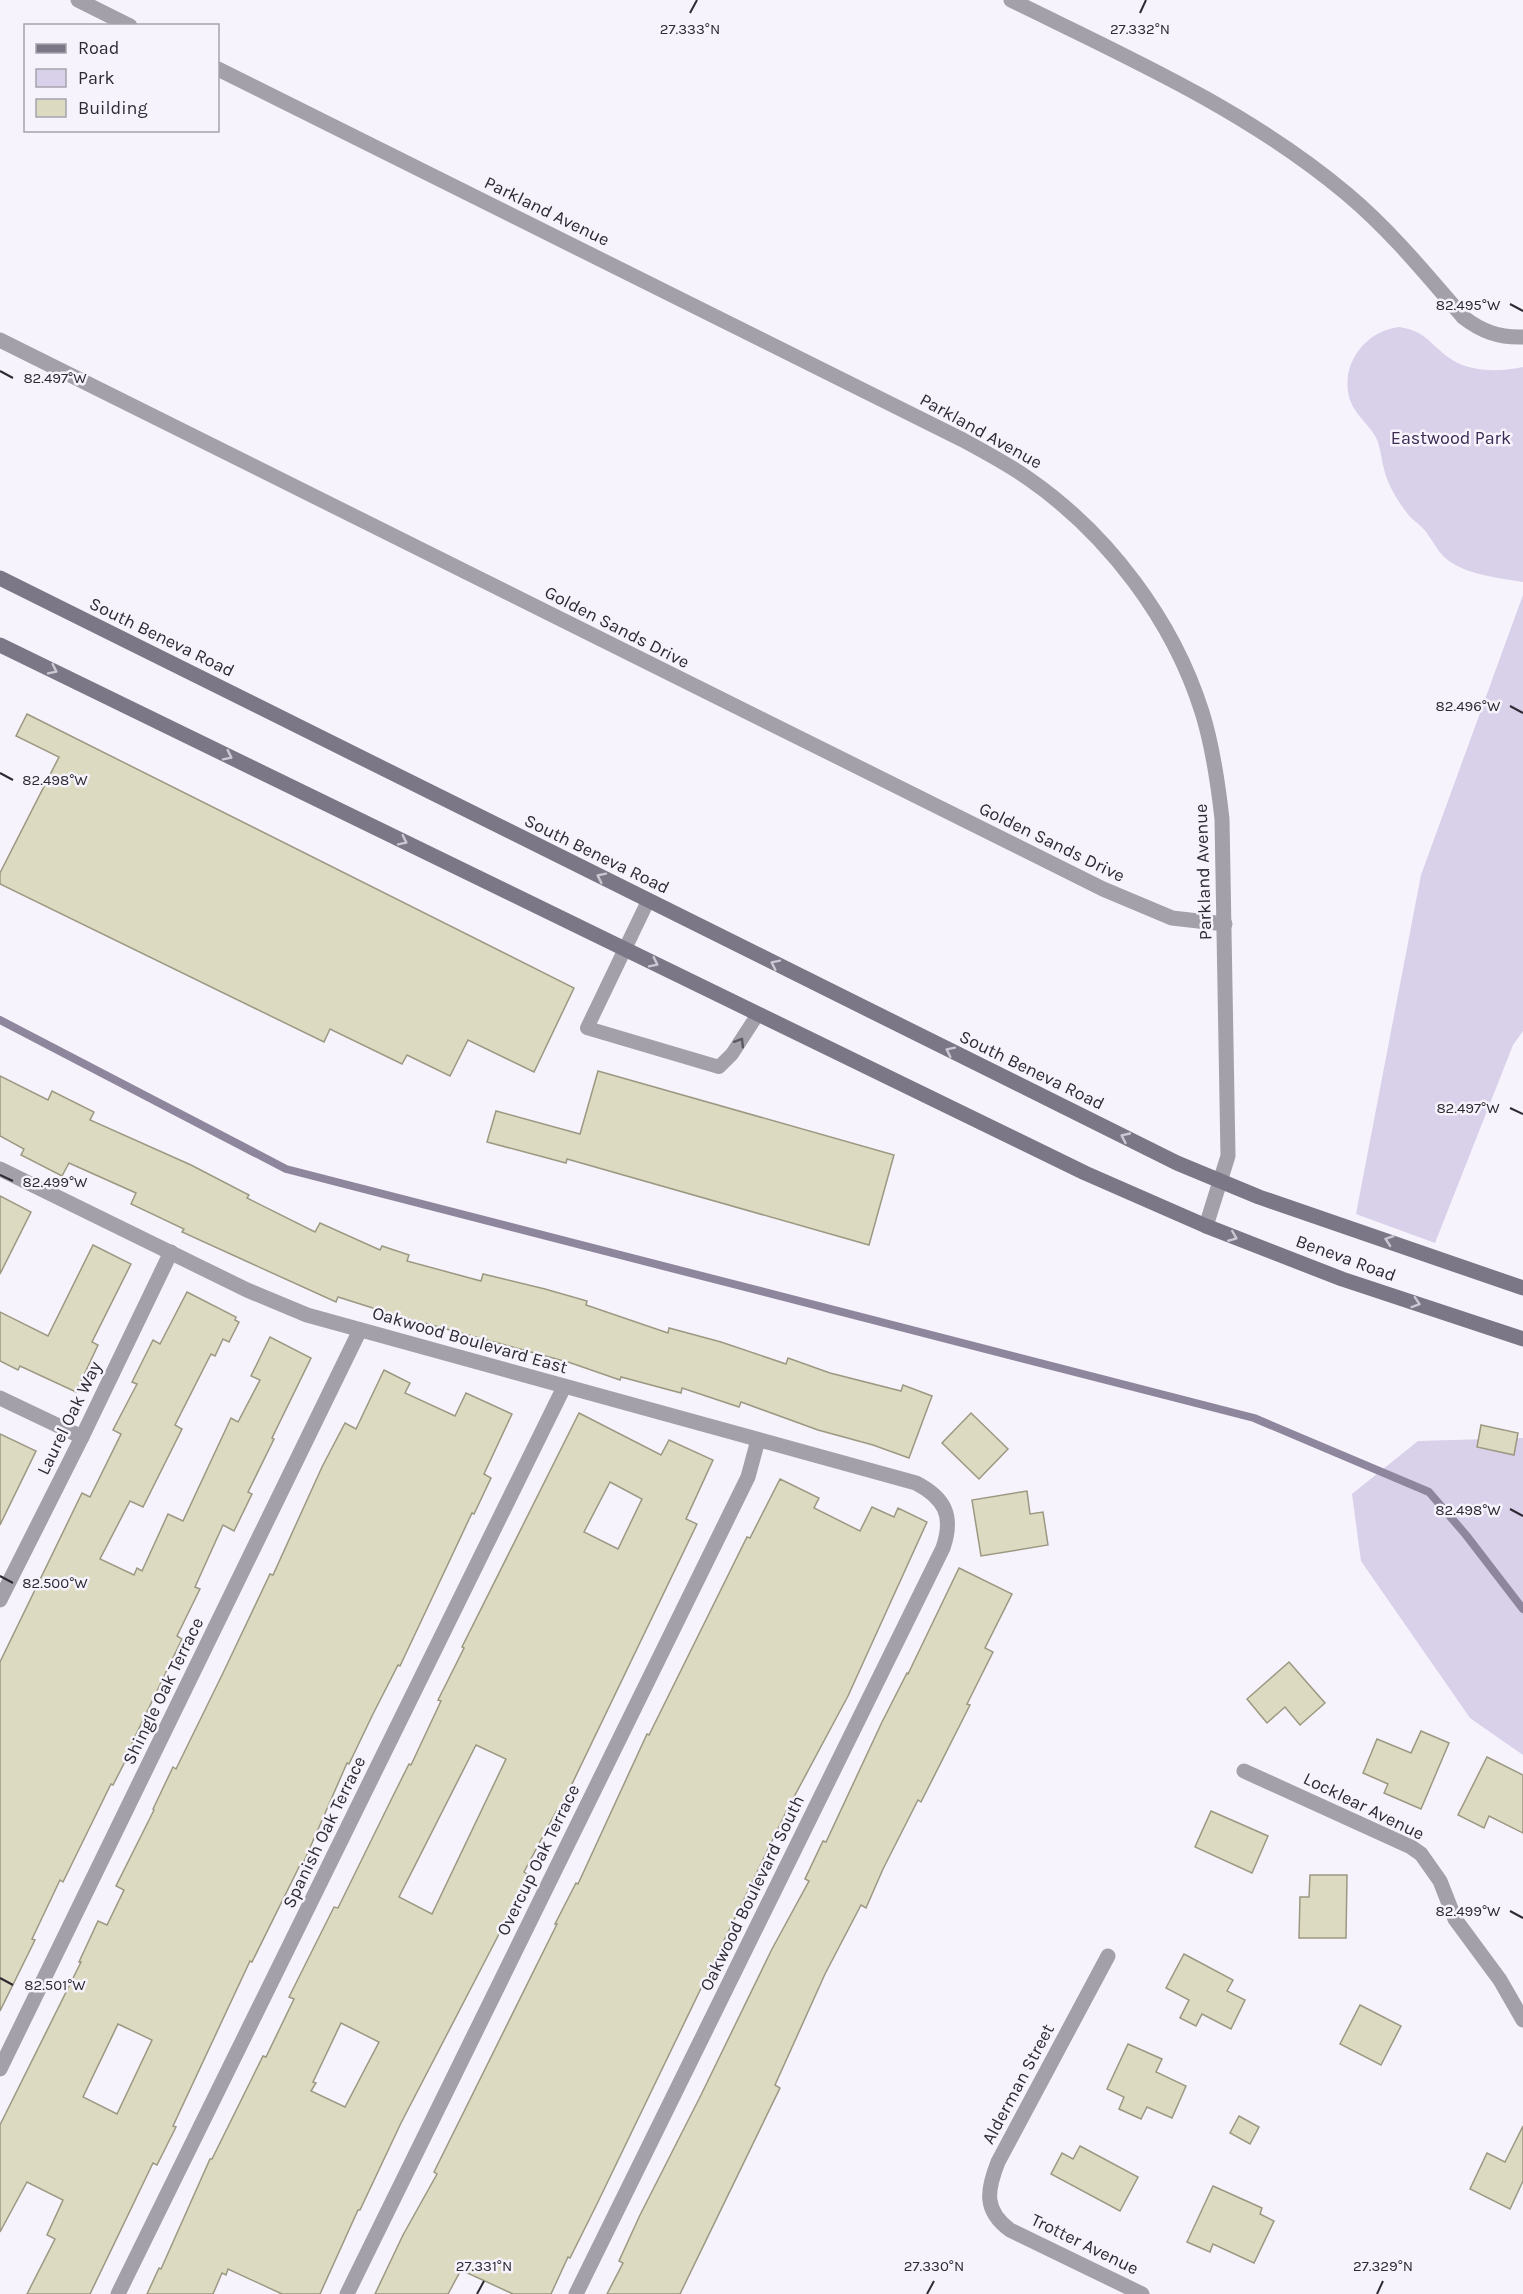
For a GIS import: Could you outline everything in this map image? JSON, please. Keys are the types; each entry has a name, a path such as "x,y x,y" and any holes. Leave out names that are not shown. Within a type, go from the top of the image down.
{"main road":[{"name":"South Beneva Road","path":"0,578 1178,1163"},
{"path":"0,645 758,1014"},
{"name":"Beneva Road","path":"758,1014 1085,1173 1206,1226 1342,1279 1523,1339"},
{"name":"Beneva Road","path":"1178,1163 1259,1197 1523,1288"}],"street":[{"path":"78,0 126,24"},
{"path":"1011,0 1192,90 1277,142 1347,194 1401,245 1463,317 1475,327 1508,338 1523,337"},
{"name":"Parkland Avenue","path":"219,69 963,440 1031,480 1075,516 1120,564 1154,609 1183,664 1202,712 1217,772 1222,819 1228,1156 1206,1226"},
{"name":"Golden Sands Drive","path":"0,340 1103,889 1172,918 1225,924"},
{"name":"Oakwood Boulevard East","path":"0,1169 290,1309 916,1483 937,1496 943,1505"},
{"name":"Laurel Oak Way","path":"0,1600 171,1252"},
{"name":"Shingle Oak Terrace","path":"0,2069 360,1330"},
{"name":"Spanish Oak Terrace","path":"118,2294 564,1387"},
{"path":"0,1398 82,1437"},
{"name":"Overcup Oak Terrace","path":"347,2294 748,1477 758,1440"},
{"name":"Oakwood Boulevard South","path":"576,2294 943,1548 948,1523 943,1505"},
{"name":"Locklear Avenue","path":"1244,1771 1400,1842 1421,1854 1440,1881 1455,1919 1500,1980 1523,2020"},
{"name":"Alderman Street","path":"1010,2230 996,2220 992,2210 991,2180 998,2162 1108,1956"},
{"name":"Trotter Avenue","path":"1010,2230 1142,2294"}],"lane":[{"path":"648,901 587,1028 719,1067 732,1054 758,1014"}],"green space":[{"name":"Eastwood Park","path":"1399,327 1417,332 1446,356 1461,365 1497,370 1523,367 1523,582 1475,573 1449,561 1424,529 1411,518 1391,489 1378,442 1350,400 1348,374 1358,352 1366,343 1375,335"},
{"path":"1523,595 1523,1031 1513,1045 1435,1243 1356,1214 1421,875"},
{"path":"1523,1438 1523,1755 1470,1718 1361,1561 1352,1494 1418,1441"}],"building":[{"path":"27,714 574,988 534,1072 468,1040 450,1076 407,1055 402,1064 330,1029 324,1042 0,884 0,873 59,757 16,736"},
{"path":"598,1071 894,1155 869,1245 567,1159 566,1163 487,1142 496,1111 580,1134"},
{"path":"0,1076 48,1100 52,1091 94,1112 90,1120 191,1165 249,1195 247,1198 315,1232 320,1223 380,1250 382,1246 409,1255 407,1261 481,1281 483,1274 545,1289 587,1301 586,1305 668,1333 669,1328 721,1342 786,1364 788,1358 830,1373 901,1391 903,1385 932,1396 909,1458 873,1445 818,1430 741,1402 739,1407 682,1388 681,1393 621,1377 620,1380 571,1363 338,1297 336,1302 182,1232 184,1229 131,1204 136,1193 69,1163 62,1176 21,1155 24,1149 0,1136"},
{"path":"0,1196 31,1212 0,1274"},
{"path":"93,1245 131,1264 92,1342 98,1345 76,1392 20,1366 18,1370 0,1361 0,1312 48,1336"},
{"path":"187,1292 236,1317 235,1320 239,1322 229,1342 223,1339 215,1356 211,1354 175,1425 182,1429 143,1507 130,1501 100,1559 134,1575 137,1568 142,1571 168,1514 183,1521 231,1418 238,1422 260,1380 251,1376 270,1337 311,1358 272,1438 274,1439 248,1492 252,1494 234,1531 223,1525 195,1587 200,1589 177,1636 182,1639 132,1743 134,1744 113,1785 111,1784 63,1882 60,1880 32,1939 35,1940 0,2011 0,1662 82,1493 90,1497 121,1434 113,1430 137,1384 132,1382 153,1340 160,1344"},
{"path":"384,1370 410,1383 405,1393 455,1416 466,1393 512,1414 484,1474 491,1478 474,1514 472,1513 400,1666 398,1665 349,1764 347,1763 302,1866 300,1865 252,1962 250,1961 173,2126 176,2127 157,2165 153,2163 90,2294 27,2294 55,2239 47,2235 63,2200 27,2182 0,2232 0,2125 81,1962 79,1962 98,1921 107,1925 124,1890 116,1886 173,1767 176,1769 270,1574 273,1575 322,1467 345,1423 356,1429","holes":["118,2024 152,2040 117,2114 83,2097"]},
{"path":"579,1413 661,1455 669,1440 713,1460 686,1519 697,1524 559,1811 557,1810 524,1872 527,1874 498,1936 358,2210 320,2294 282,2294 228,2269 226,2275 222,2273 213,2294 147,2294 159,2268 161,2269 210,2159 263,2056 266,2057 294,1999 289,1997 334,1907 338,1908 409,1764 411,1765 441,1701 438,1700 464,1648 462,1647","holes":["610,1482 642,1499 618,1549 584,1532","476,1745 506,1759 432,1914 399,1897","341,2023 379,2042 345,2107 311,2091 316,2083 313,2082"]},
{"path":"971,1413 1008,1449 979,1479 942,1443"},
{"path":"1481,1425 1518,1433 1514,1455 1477,1447"},
{"path":"0,1434 36,1451 0,1525"},
{"path":"780,1479 819,1498 814,1508 860,1531 872,1507 894,1517 898,1508 927,1522 848,1696 787,1810 596,2206 551,2294 513,2294 461,2270 448,2294 375,2294 403,2235 437,2174 434,2172 557,1924 555,1924 576,1883 578,1884 647,1734 649,1735 747,1537 750,1538"},
{"path":"1027,1491 1030,1514 1043,1512 1048,1545 981,1556 972,1500"},
{"path":"959,1568 1012,1594 985,1648 993,1652 967,1704 970,1705 921,1802 918,1800 866,1908 861,1905 825,1974 775,2085 780,2088 680,2294 607,2294 623,2263 619,2261 640,2215 772,1949 809,1881 805,1879 823,1841 826,1842 882,1722"},
{"path":"1289,1662 1325,1703 1300,1725 1285,1707 1267,1723 1247,1699"},
{"path":"1421,1731 1449,1743 1421,1809 1384,1793 1388,1784 1363,1773 1377,1739 1411,1753"},
{"path":"1487,1757 1523,1775 1523,1833 1489,1816 1484,1828 1458,1815"},
{"path":"1211,1811 1268,1836 1252,1873 1195,1847"},
{"path":"1310,1875 1347,1875 1346,1938 1299,1938 1300,1897 1309,1897"},
{"path":"1184,1954 1233,1980 1227,1991 1245,2000 1231,2029 1202,2014 1196,2026 1180,2018 1189,2000 1166,1988"},
{"path":"1360,2005 1401,2026 1381,2065 1340,2044"},
{"path":"1128,2044 1162,2059 1156,2072 1186,2086 1172,2118 1147,2107 1141,2119 1119,2109 1124,2097 1107,2089"},
{"path":"1239,2116 1259,2127 1250,2144 1230,2133"},
{"path":"1523,2126 1523,2181 1510,2209 1470,2189 1487,2153 1505,2162"},
{"path":"1080,2146 1138,2177 1120,2211 1051,2174 1062,2153 1073,2159"},
{"path":"1213,2186 1262,2208 1260,2214 1274,2221 1254,2263 1213,2244 1210,2252 1187,2242"}],"waterway":[{"path":"0,1020 286,1169 1254,1418 1429,1492 1466,1535 1523,1609"}]}
